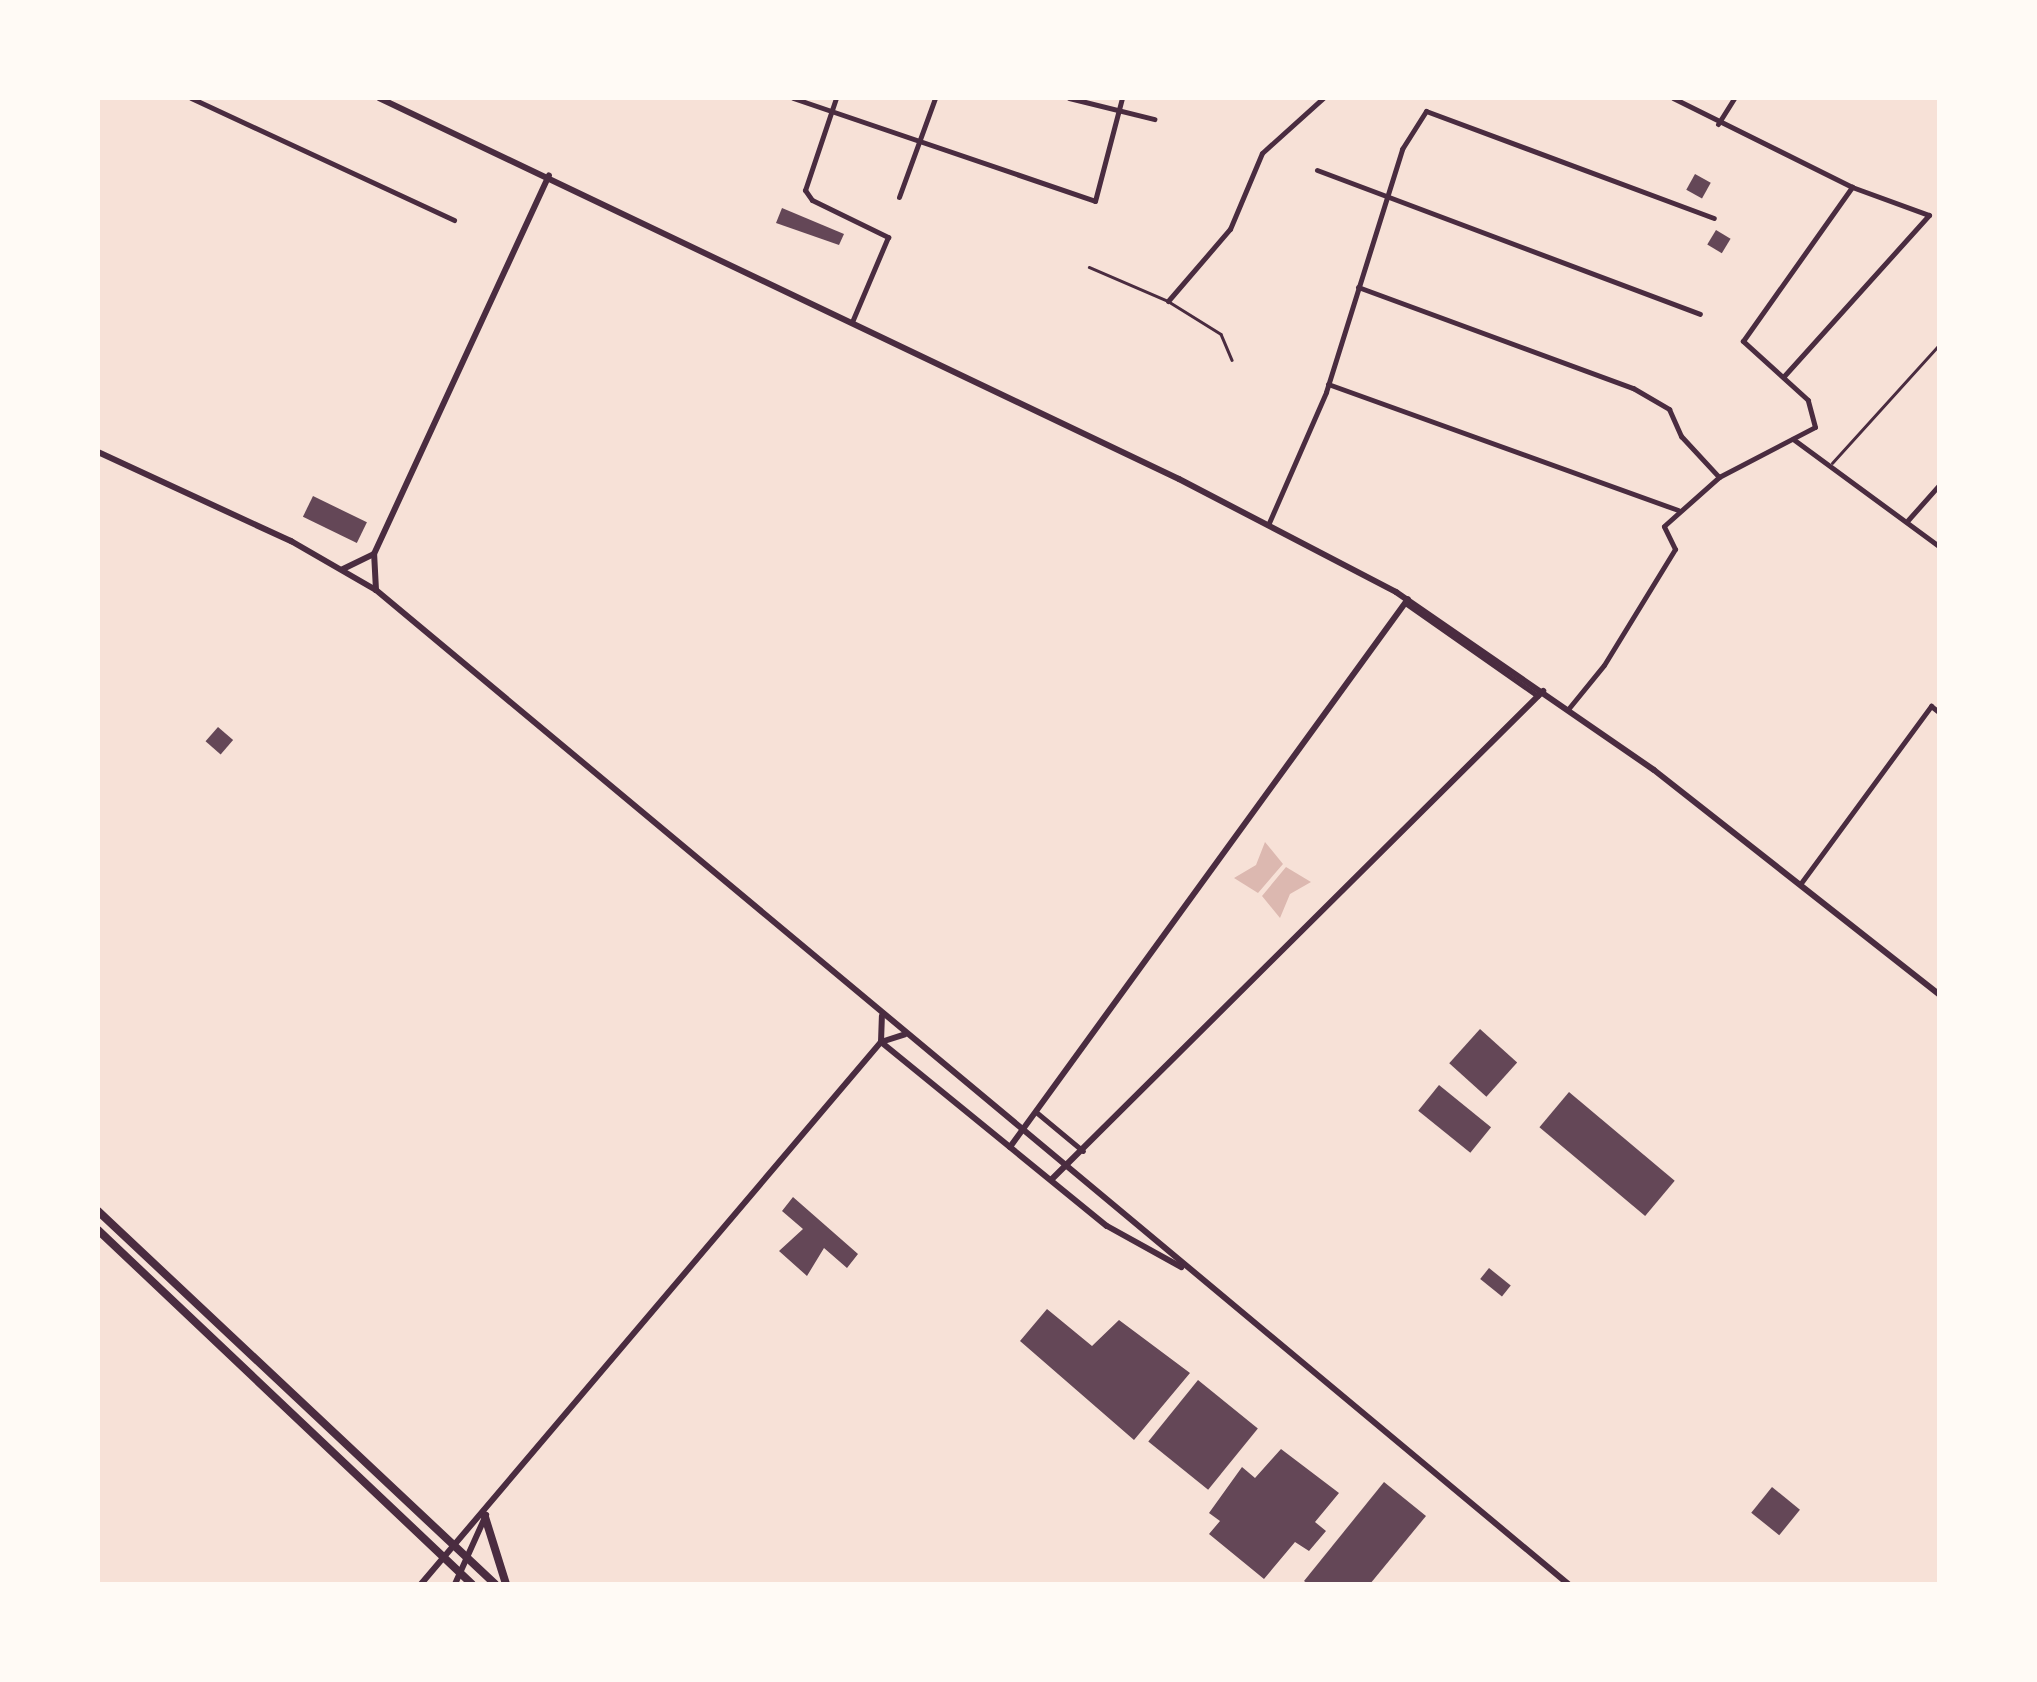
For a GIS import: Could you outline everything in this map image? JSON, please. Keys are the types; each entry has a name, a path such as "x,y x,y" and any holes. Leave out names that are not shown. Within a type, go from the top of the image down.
{"main road":[{"path":"98,1211 451,1548 494,1584"},
{"path":"98,1230 472,1584"},
{"path":"487,1513 506,1584"}],"street":[{"path":"191,98 454,220"},
{"path":"380,98 1268,525 1407,601 1541,694 1569,708 1801,883 1940,995"},
{"path":"793,98 1096,201 1122,98"},
{"path":"836,98 805,178 812,200 888,238 852,322"},
{"path":"899,197 935,98"},
{"path":"1068,98 1154,119"},
{"path":"1168,301 1230,229 1262,153 1322,98"},
{"path":"1673,98 1718,124 1852,188 1929,215 1783,377"},
{"path":"1718,124 1734,98"},
{"path":"1268,525 1328,384 1402,150 1426,111 1714,218"},
{"path":"1317,170 1700,314"},
{"path":"376,590 374,554 549,176"},
{"path":"1569,708 1604,665 1675,548 1664,526 1678,510 1719,476 1815,427 1816,413 1743,341 1852,188"},
{"path":"1358,288 1633,388 1669,409 1680,436 1719,476"},
{"path":"1328,384 1678,510"},
{"path":"1793,439 1940,547"},
{"path":"98,452 343,569 376,590 1568,1584"},
{"path":"1908,520 1940,484"},
{"path":"343,569 374,554"},
{"path":"1010,1147 1407,601"},
{"path":"1051,1180 1541,694"},
{"path":"1801,883 1931,706 1940,713"},
{"path":"881,1042 882,1015"},
{"path":"421,1584 487,1513 881,1042 905,1034"},
{"path":"881,1042 1107,1226 1196,1275"},
{"path":"1036,1112 1083,1151"},
{"path":"455,1584 487,1513"}],"lane":[{"path":"1089,267 1135,284 1221,334 1232,360"},
{"path":"1831,464 1940,344"}],"shaded area":[{"path":"1265,842 1283,864 1258,893 1234,878 1256,865"},
{"path":"1286,867 1311,882 1290,894 1280,918 1262,896"}],"building":[{"path":"1695,174 1711,183 1702,198 1686,190"},
{"path":"782,208 844,234 839,245 776,223"},
{"path":"1716,230 1731,239 1722,253 1707,245"},
{"path":"313,496 367,522 357,543 303,517"},
{"path":"218,727 233,740 221,754 206,741"},
{"path":"1480,1029 1517,1062 1486,1097 1449,1063"},
{"path":"1439,1085 1491,1127 1470,1153 1418,1111"},
{"path":"1569,1092 1675,1181 1645,1216 1539,1127"},
{"path":"793,1197 858,1254 847,1268 824,1248 807,1276 779,1251 803,1229 782,1211"},
{"path":"1489,1268 1511,1286 1502,1297 1480,1279"},
{"path":"1047,1309 1092,1346 1119,1320 1190,1373 1134,1440 1020,1341"},
{"path":"1198,1380 1258,1428 1208,1490 1148,1441"},
{"path":"1281,1449 1339,1493 1315,1522 1326,1531 1309,1551 1295,1542 1264,1579 1209,1534 1220,1521 1209,1513 1242,1467 1255,1478"},
{"path":"1384,1482 1426,1516 1370,1584 1304,1581"},
{"path":"1772,1487 1800,1510 1779,1535 1751,1513"}]}
